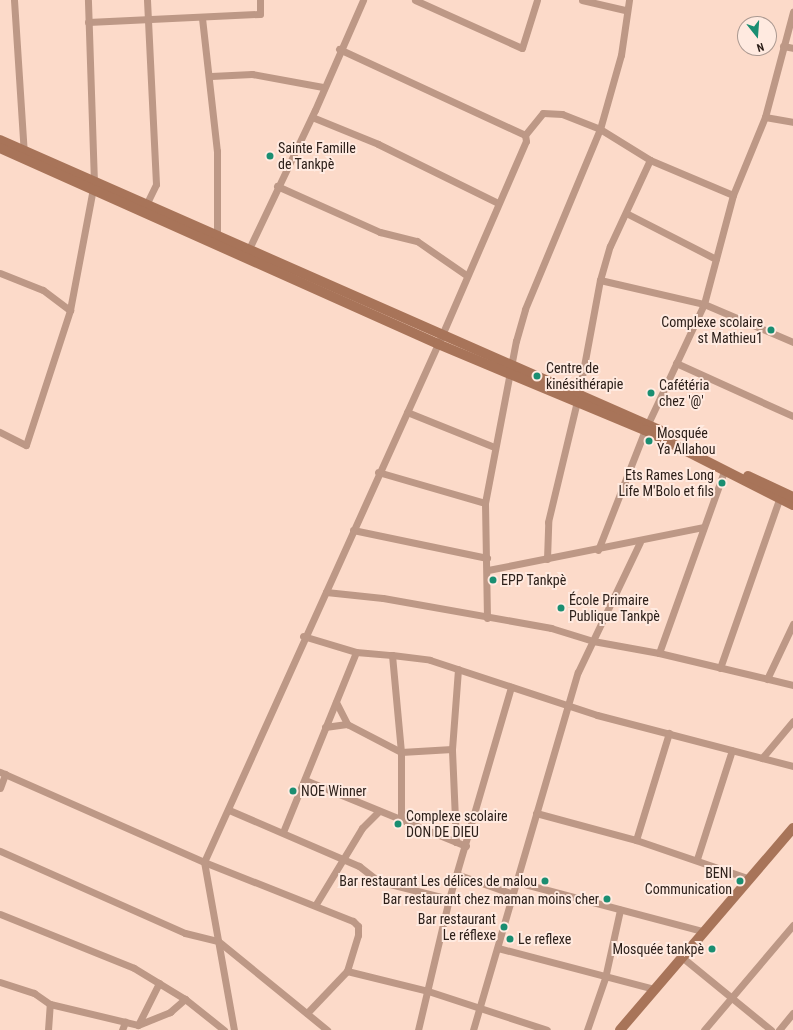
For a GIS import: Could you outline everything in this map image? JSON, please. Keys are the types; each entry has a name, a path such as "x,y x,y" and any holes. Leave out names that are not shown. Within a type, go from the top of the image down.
{"main road":[{"path":"0,140 24,154 94,187 440,339 646,427 780,495 793,505"},
{"path":"0,148 24,154"},
{"path":"646,427 724,472 780,495 793,497"},
{"path":"620,1030 793,828"}],"street":[{"path":"14,0 24,154"},
{"path":"0,432 26,445 70,310 94,187 88,0"},
{"path":"144,208 156,184 147,0"},
{"path":"88,22 202,18 260,14 260,0"},
{"path":"246,254 277,186 312,117 339,49 362,0"},
{"path":"415,0 522,48 537,0"},
{"path":"582,0 625,10"},
{"path":"486,618 488,570 485,503 494,447 525,309 600,129 621,55 625,10 629,0"},
{"path":"598,550 646,427 704,304 733,195 765,117 793,12"},
{"path":"202,18 211,76 218,175 216,240"},
{"path":"783,46 793,48"},
{"path":"339,49 525,135"},
{"path":"211,76 252,74 323,87"},
{"path":"234,1030 204,862 229,810 303,636 326,592 378,472 440,339 466,275 526,141 525,135 538,117 550,112 600,129 650,160 733,195"},
{"path":"312,117 378,144 498,203"},
{"path":"765,117 793,122"},
{"path":"547,559 548,522 578,397 600,280 610,246 650,160"},
{"path":"277,186 380,232 417,241 466,275"},
{"path":"626,214 716,259"},
{"path":"0,274 43,290 70,310"},
{"path":"600,280 704,304 793,342"},
{"path":"676,363 793,416"},
{"path":"406,412 494,447"},
{"path":"378,472 485,503"},
{"path":"659,653 724,472"},
{"path":"720,668 780,495"},
{"path":"488,570 640,542 703,527"},
{"path":"353,530 487,558"},
{"path":"473,1030 569,705 592,641 640,542"},
{"path":"326,592 383,598 486,618 551,628 592,641 659,653 793,685"},
{"path":"768,680 793,624"},
{"path":"303,636 356,652 392,654 458,669 569,705 793,766"},
{"path":"283,832 356,652"},
{"path":"392,654 401,752 401,820"},
{"path":"456,842 452,749 458,669"},
{"path":"418,1030 449,899 459,875 511,687"},
{"path":"336,702 347,724"},
{"path":"762,758 793,721"},
{"path":"325,727 347,724 401,752 452,749"},
{"path":"636,840 669,733"},
{"path":"697,859 732,750"},
{"path":"0,788 3,773 204,862 316,904 358,926 347,971 307,1013"},
{"path":"305,780 466,846"},
{"path":"229,810 283,832 341,860 359,866 378,881 449,899"},
{"path":"316,904 341,860 362,828 379,811"},
{"path":"536,814 636,840 697,859 750,879"},
{"path":"0,851 185,932 218,941 327,1030"},
{"path":"459,875 513,894"},
{"path":"517,882 703,932"},
{"path":"587,1030 605,978 620,910"},
{"path":"0,914 74,946 103,954 159,983 185,999 224,1030"},
{"path":"704,1030 731,996 793,926"},
{"path":"498,948 605,978 654,989"},
{"path":"683,958 771,1030"},
{"path":"347,971 428,992 547,1030"},
{"path":"0,982 34,993 50,1004 138,1025 170,1012 185,999"},
{"path":"138,1025 159,983"},
{"path":"48,1030 50,1004"},
{"path":"779,1030 793,1013"},
{"path":"122,1030 125,1022"}],"place":[{"name":"Sainte Famille de Tankpè","path":"270,156"},
{"name":"Complexe scolaire st Mathieu1","path":"771,330"},
{"name":"Centre de kinésithérapie","path":"537,376"},
{"name":"Cafétéria chez '@'","path":"651,393"},
{"name":"Mosquée Ya Allahou","path":"649,441"},
{"name":"Ets Rames Long Life M'Bolo et fils","path":"722,483"},
{"name":"EPP Tankpè","path":"493,580"},
{"name":"École Primaire Publique Tankpè","path":"561,608"},
{"name":"NOE Winner","path":"293,791"},
{"name":"Complexe scolaire DON DE DIEU","path":"398,824"},
{"name":"Bar restaurant Les délices de malou","path":"545,881"},
{"name":"BENI Communication","path":"740,881"},
{"name":"Bar restaurant chez maman moins cher","path":"607,899"},
{"name":"Bar restaurant Le réflexe","path":"504,927"},
{"name":"Le reflexe","path":"510,939"},
{"name":"Mosquée tankpè","path":"712,949"}]}
